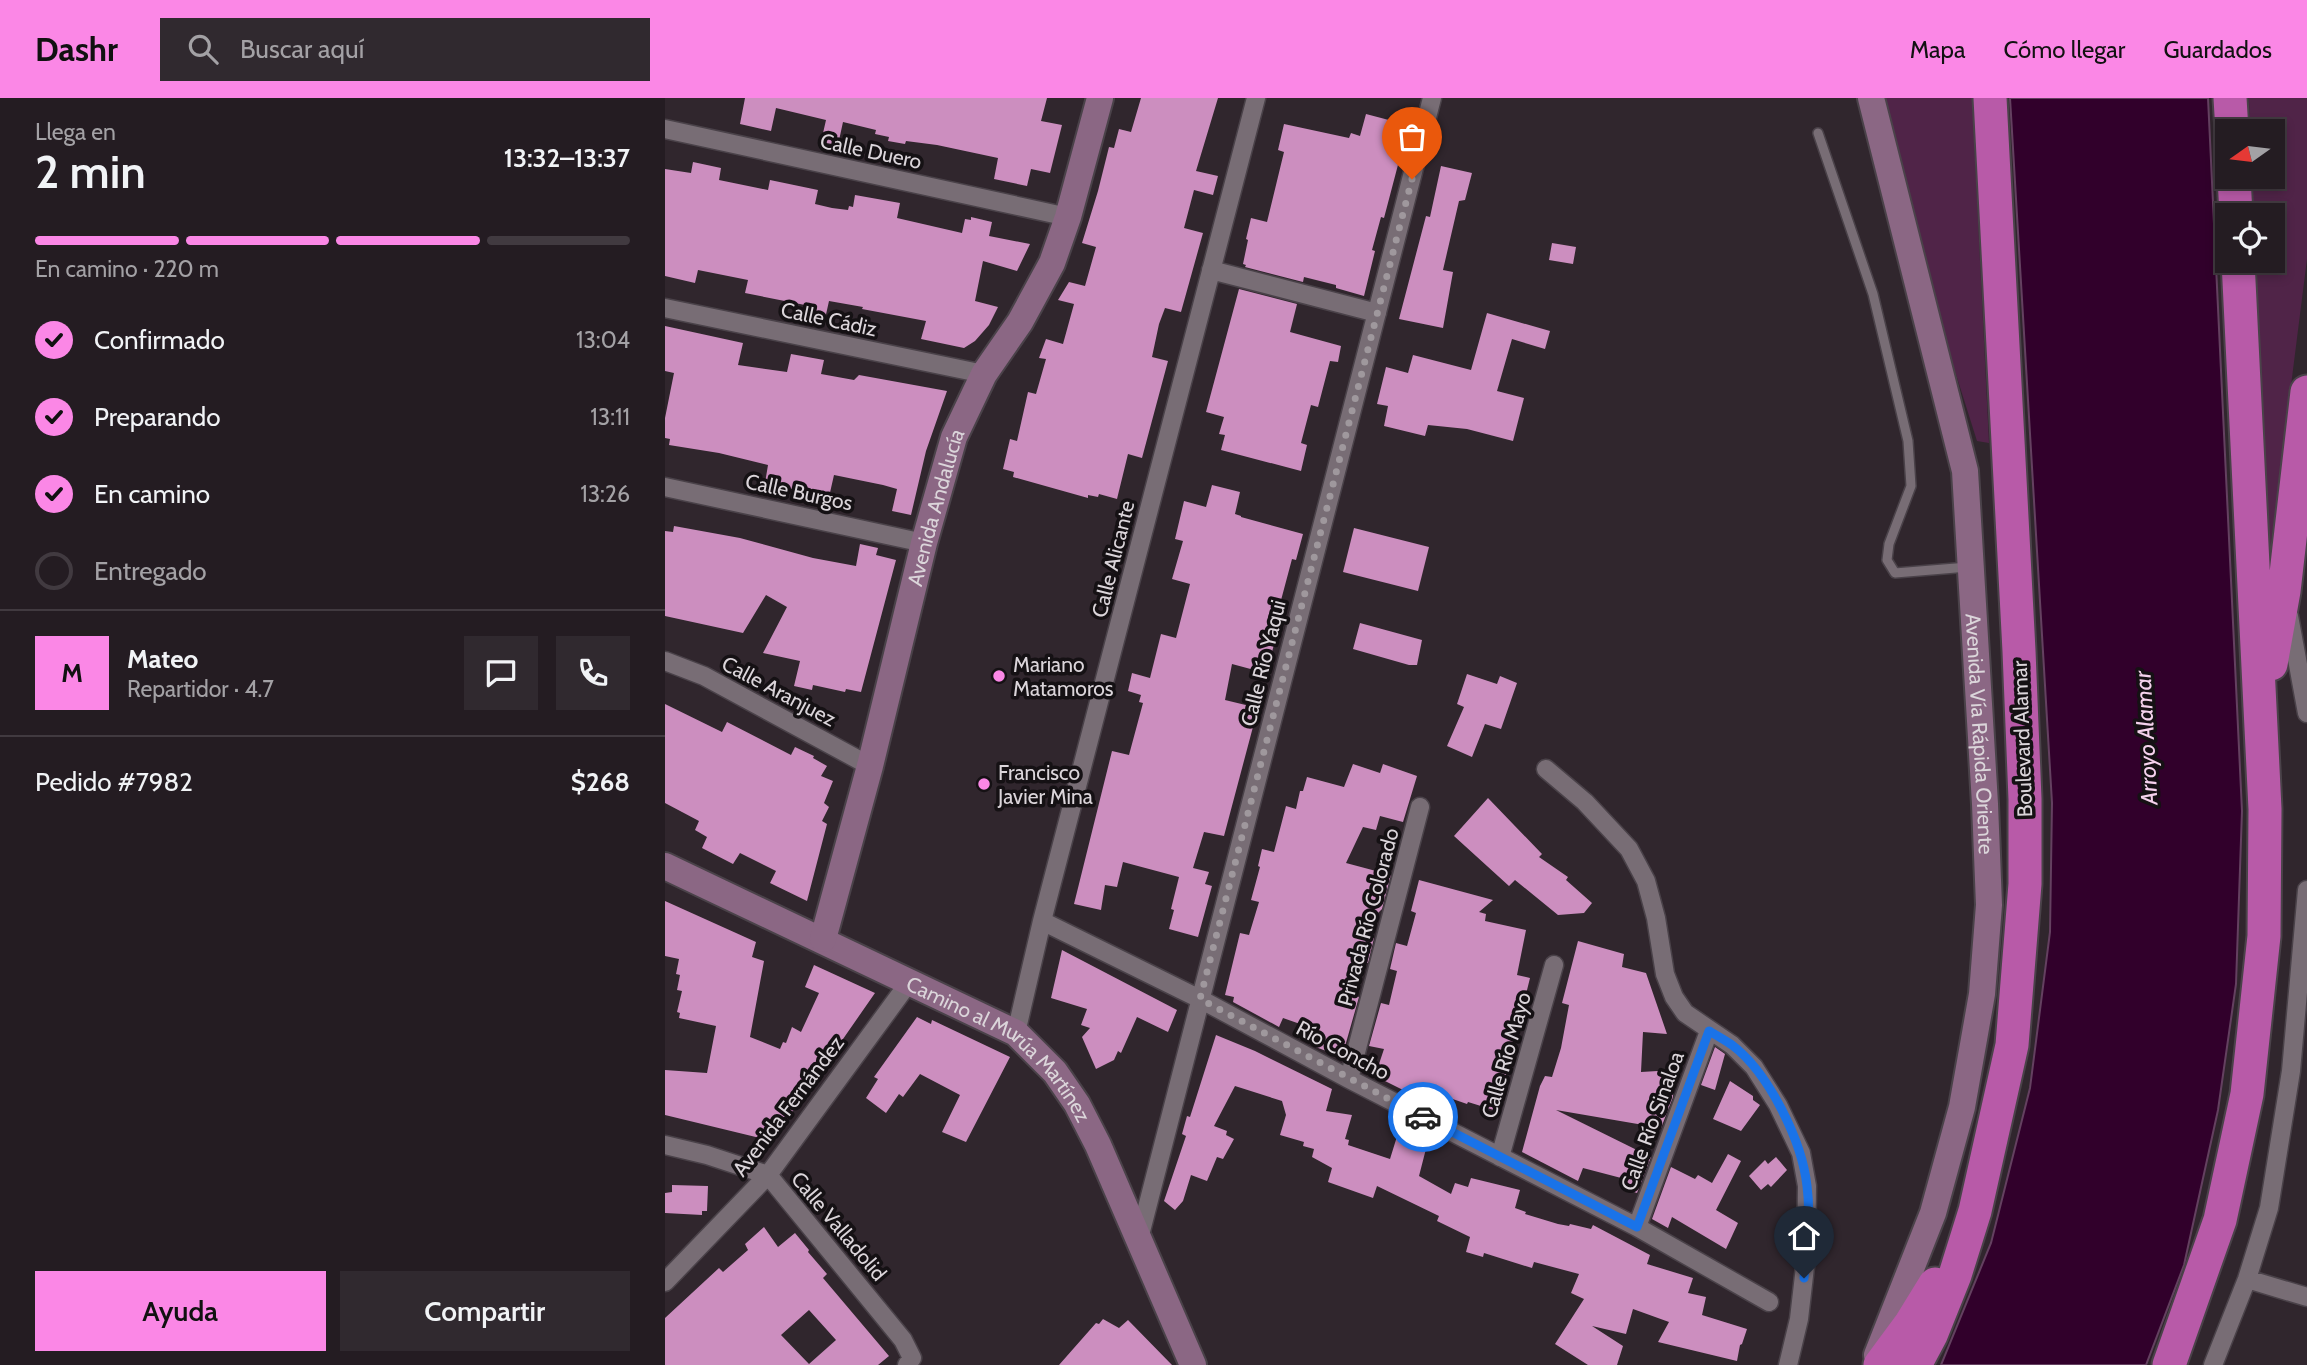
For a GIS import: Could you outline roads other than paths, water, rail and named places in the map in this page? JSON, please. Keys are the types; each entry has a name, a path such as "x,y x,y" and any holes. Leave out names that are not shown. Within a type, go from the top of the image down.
{"highway":[{"name":"Boulevard Alamar","path":"1915,1365 1931,1335 1955,1275 1975,1211 2011,1045 2025,884 2025,799 2019,651 1990,98"},
{"path":"2230,98 2231,119"},
{"path":"2169,1365 2220,1220 2247,1094 2264,936 2266,809 2239,273"},
{"path":"2261,718 2284,592 2307,392"},
{"path":"1880,1365 1911,1323 1975,1211"}],"street":[{"name":"Avenida Andalucía","path":"823,939 870,766 924,543 954,437 984,374 1020,321 1052,263 1068,217 1100,98"},
{"name":"Calle Alicante","path":"1016,1033 1042,921 1256,98"},
{"name":"Calle Río Yaqui","path":"1139,1239 1433,98"},
{"name":"Avenida Vía Rápida Oriente","path":"1871,98 1965,471 1989,905 1982,994 1962,1107 1933,1213 1873,1365"},
{"name":"Calle Duero","path":"665,129 1068,217"},
{"path":"1211,270 1377,313"},
{"name":"Calle Cádiz","path":"665,308 984,374"},
{"name":"Calle Burgos","path":"665,487 924,543"},
{"path":"2284,592 2307,713"},
{"name":"Calle Aranjuez","path":"665,661 704,677 870,766"},
{"path":"1546,769 1585,802 1629,849 1646,880 1656,918 1665,974 1674,997 1685,1013 1733,1045 1754,1067 1778,1105 1801,1153 1807,1186 1806,1258 1799,1320 1789,1365"},
{"name":"Privada Río Colorado","path":"1349,1079 1420,807"},
{"name":"Camino al Murúa Martínez","path":"665,866 1016,1033 1055,1072 1077,1104 1098,1144 1193,1365"},
{"path":"2213,1365 2247,1279 2269,1208 2291,1070 2307,890"},
{"name":"Río Concho","path":"1042,921 1200,999 1637,1227 1769,1302"},
{"name":"Calle Río Mayo","path":"1500,1157 1555,965"},
{"name":"Avenida Fernández","path":"665,1282 768,1175 910,981"},
{"name":"Calle Río Sinaloa","path":"1637,1227 1709,1031"},
{"name":"Calle Valladolid","path":"665,1145 707,1155 768,1175 903,1340 910,1362"},
{"path":"2247,1279 2307,1297"}],"lane":[{"path":"1818,133 1873,294 1908,441 1911,486 1889,544 1887,561 1895,573 1970,567"}],"water":[{"name":"Arroyo Alamar","path":"2010,98 2208,98 2242,811 2236,984 2218,1110 2184,1265 2146,1365 1941,1365 1991,1243 2030,1088 2050,932 2052,803"}],"place":[{"name":"Mariano Matamoros","path":"999,676"},
{"name":"Francisco Javier Mina","path":"984,784"}]}
